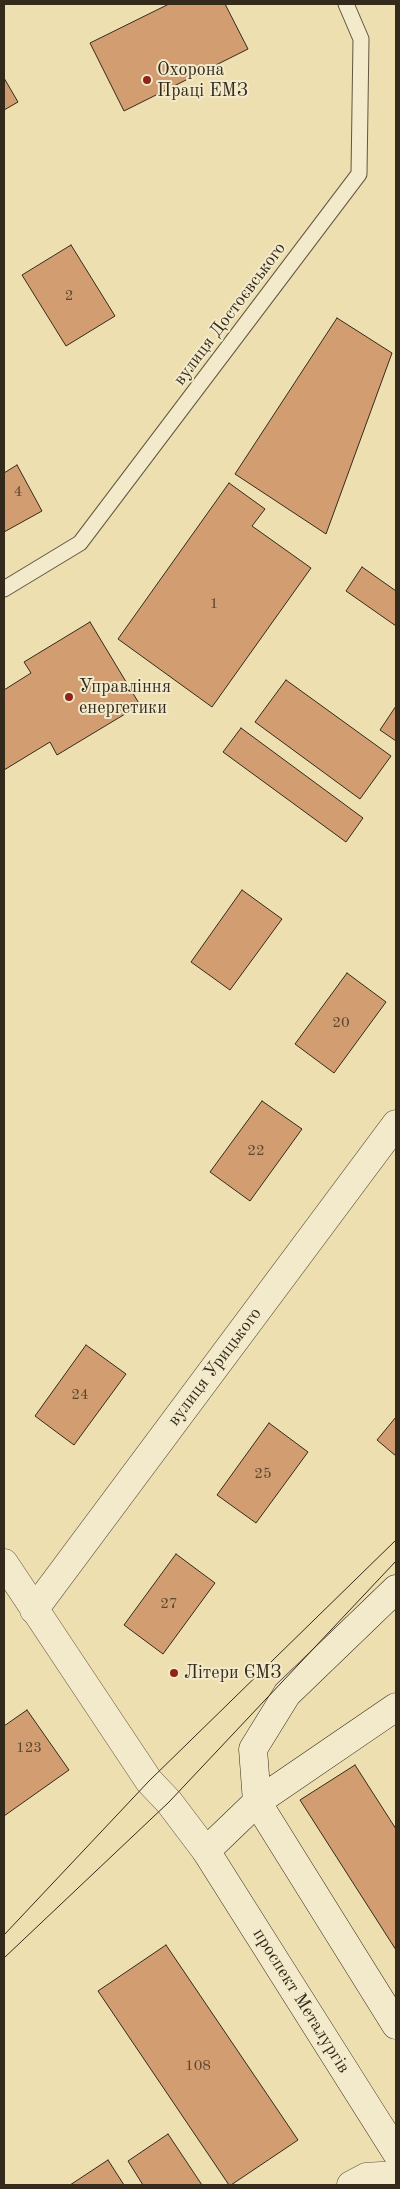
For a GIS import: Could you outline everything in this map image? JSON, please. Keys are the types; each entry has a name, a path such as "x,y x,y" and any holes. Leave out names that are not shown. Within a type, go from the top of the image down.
{"street":[{"name":"вулиця Урицького","path":"34,1610 396,1124"},
{"path":"4,1563 34,1610"},
{"path":"396,1589 287,1694 253,1748 256,1802 396,2026"},
{"name":"проспект Металургів","path":"34,1610 149,1781 169,1802 206,1851 396,2152"},
{"path":"206,1851 256,1802 396,1707"},
{"path":"351,2185 366,2177 396,2175"}],"lane":[{"name":"вулиця Достоєвського","path":"4,589 80,543 359,174 360,39 346,4"}],"building":[{"name":"Охорона Праці ЕМЗ","path":"169,4 225,4 248,49 124,111 90,43"},
{"path":"4,78 18,102 4,110"},
{"path":"71,245 115,316 66,346 22,275"},
{"path":"337,318 392,353 326,534 235,474"},
{"path":"17,465 42,511 4,532 4,473"},
{"path":"229,483 265,509 252,526 311,568 212,707 118,639"},
{"path":"362,567 396,591 396,626 346,591"},
{"name":"Управління енергетики","path":"90,622 140,705 57,755 50,742 4,770 4,690 31,673 24,662"},
{"path":"286,680 391,756 360,799 255,722"},
{"path":"396,706 396,741 380,730"},
{"path":"241,728 363,818 346,842 223,752"},
{"path":"242,890 282,919 230,990 191,962"},
{"path":"347,973 386,1002 334,1073 295,1044"},
{"path":"262,1101 302,1129 250,1201 210,1172"},
{"path":"86,1345 126,1374 74,1445 35,1416"},
{"path":"396,1417 396,1456 377,1440"},
{"path":"269,1423 308,1452 256,1523 217,1495"},
{"path":"176,1554 215,1583 163,1654 124,1625"},
{"path":"27,1710 69,1770 4,1816 4,1726"},
{"path":"355,1765 396,1829 396,1950 300,1800"},
{"path":"166,1945 298,2140 231,2185 229,2185 98,1991"},
{"path":"168,2134 202,2185 143,2185 128,2161"},
{"path":"108,2160 124,2185 70,2185"}],"tram line":[{"path":"4,1935 149,1781 396,1540"},
{"path":"4,1958 169,1802 396,1561"}],"place":[{"name":"Охорона Праці ЕМЗ","path":"147,80"},
{"name":"Управління енергетики","path":"69,697"},
{"name":"Літери ЄМЗ","path":"174,1673"}]}
